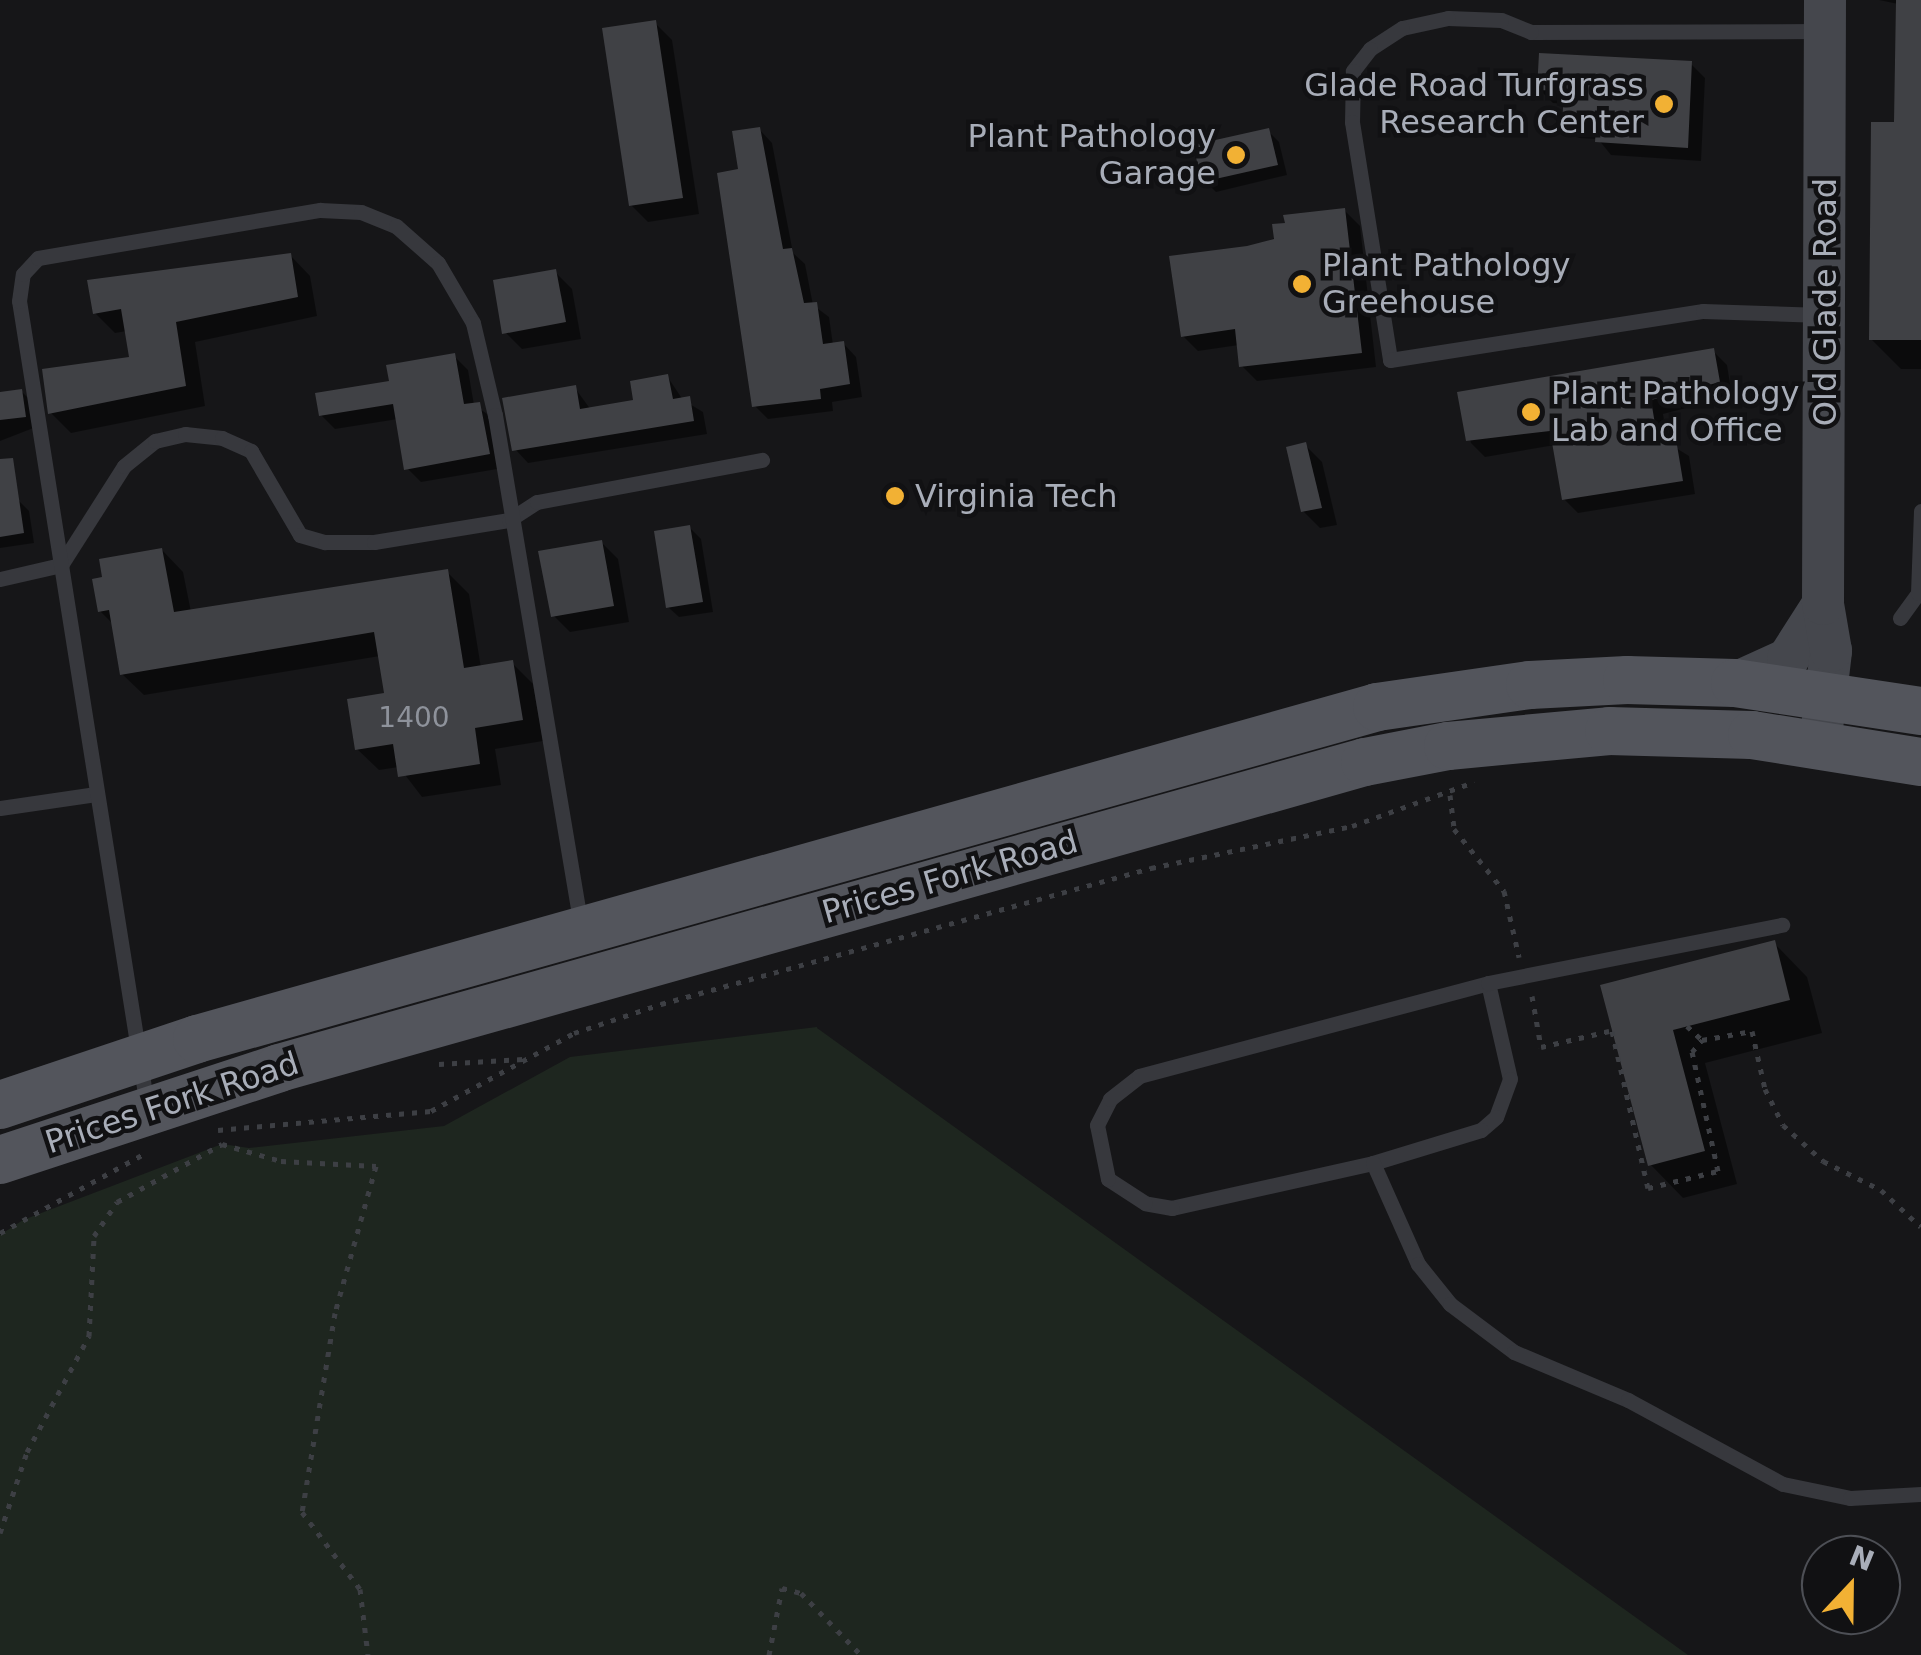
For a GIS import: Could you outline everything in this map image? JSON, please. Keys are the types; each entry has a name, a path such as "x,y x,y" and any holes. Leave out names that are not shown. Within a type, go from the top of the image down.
{"main road":[{"name":"Prices Fork Road","path":"0,1105 138,1057 1377,707 1530,685 1736,683 1827,693 1921,711"},
{"name":"Prices Fork Road","path":"0,1160 149,1129 1366,762 1448,746 1608,731 1820,744 1921,762"}],"street":[{"name":"Old Glade Road","path":"1820,744 1832,650 1823,604 1825,15"},
{"path":"1736,683 1788,659 1823,604"}],"lane":[{"path":"1825,15 1532,32 1501,20 1448,18 1402,28 1370,49 1353,71 1352,122 1390,360 1703,311 1826,315"},
{"path":"149,1129 19,300 22,274 38,258 320,210 361,212 396,226 438,262 473,323 495,415 509,520 581,930"},
{"path":"0,579 60,565 124,466 156,442 185,434 222,438 251,451 300,535 374,542 509,520 537,502 762,460"},
{"path":"1900,618 1918,593 1921,511"},
{"path":"0,808 96,794"},
{"path":"1488,984 1510,1079 1496,1117 1455,1139 1373,1163 1172,1208 1126,1194 1108,1179 1097,1124 1110,1099 1139,1076 1488,984 1524,975 1624,952 1647,956 1782,925"},
{"path":"1373,1163 1418,1264 1450,1304 1514,1352 1645,1408 1783,1484 1850,1498 1921,1494"}],"path":[{"path":"200,1132 431,1111 574,1033 662,1004 1133,873 1271,848 1450,795 1482,777"},
{"path":"1450,795 1454,829 1504,892 1542,1047 1611,1031 1648,1188 1718,1170 1692,1052 1702,1040 1752,1031 1766,1089 1783,1126 1823,1162 1881,1190 1921,1227"},
{"path":"1687,1026 1702,1040"},
{"path":"0,1233 149,1129"},
{"path":"0,1533 33,1438 89,1336 94,1236 117,1202 222,1144 281,1161 376,1166 335,1313 302,1512 360,1589 368,1655"},
{"path":"769,1655 782,1588 801,1593 860,1655"}],"shaded area":[{"path":"817,1027 1688,1655 0,1655 0,1235 23,1220 222,1144 249,1148 444,1126 570,1057"}],"building":[{"path":"1896,0 1921,0 1921,340 1869,340 1871,122 1894,122"},
{"path":"656,20 683,198 629,206 602,28"},
{"path":"1539,53 1692,61 1688,148 1595,142 1596,127 1562,125 1564,91 1537,90"},
{"path":"760,127 783,249 792,248 804,303 817,302 823,344 844,341 850,384 820,389 821,399 752,407 717,173 738,169 732,131"},
{"name":"Plant Pathology Garage","path":"1269,128 1278,165 1202,182 1193,145"},
{"path":"1345,208 1362,353 1239,367 1235,329 1181,337 1169,256 1274,239 1272,224 1285,223 1283,215"},
{"path":"291,253 298,297 176,322 186,386 48,414 42,369 129,357 121,309 93,314 87,280"},
{"path":"556,269 566,322 502,334 493,280"},
{"path":"1714,348 1720,382 1651,400 1658,442 1676,439 1683,481 1562,500 1550,431 1466,441 1457,392"},
{"path":"455,353 464,404 480,402 490,454 404,470 393,404 319,416 315,393 389,381 386,365"},
{"path":"668,374 673,399 690,396 694,421 512,451 502,398 576,385 580,409 633,400 630,381"},
{"path":"22,389 26,417 0,420 0,392"},
{"path":"1306,442 1322,508 1301,512 1286,447"},
{"path":"13,458 24,533 0,537 0,459"},
{"path":"690,525 703,602 666,608 654,531"},
{"path":"602,540 614,606 551,617 538,551"},
{"path":"162,548 174,612 448,569 464,668 513,660 523,720 475,728 480,764 398,777 393,744 355,750 347,699 384,693 374,632 120,675 109,610 98,612 92,579 102,577 99,559"},
{"path":"1775,940 1790,1000 1673,1030 1705,1151 1648,1166 1600,985"}],"place":[{"name":"Glade Road Turfgrass Research Center","path":"1664,104"},
{"name":"Plant Pathology Garage","path":"1236,155"},
{"name":"Plant Pathology Greehouse","path":"1302,284"},
{"name":"Plant Pathology Lab and Office","path":"1531,412"},
{"name":"Virginia Tech","path":"895,496"}]}
